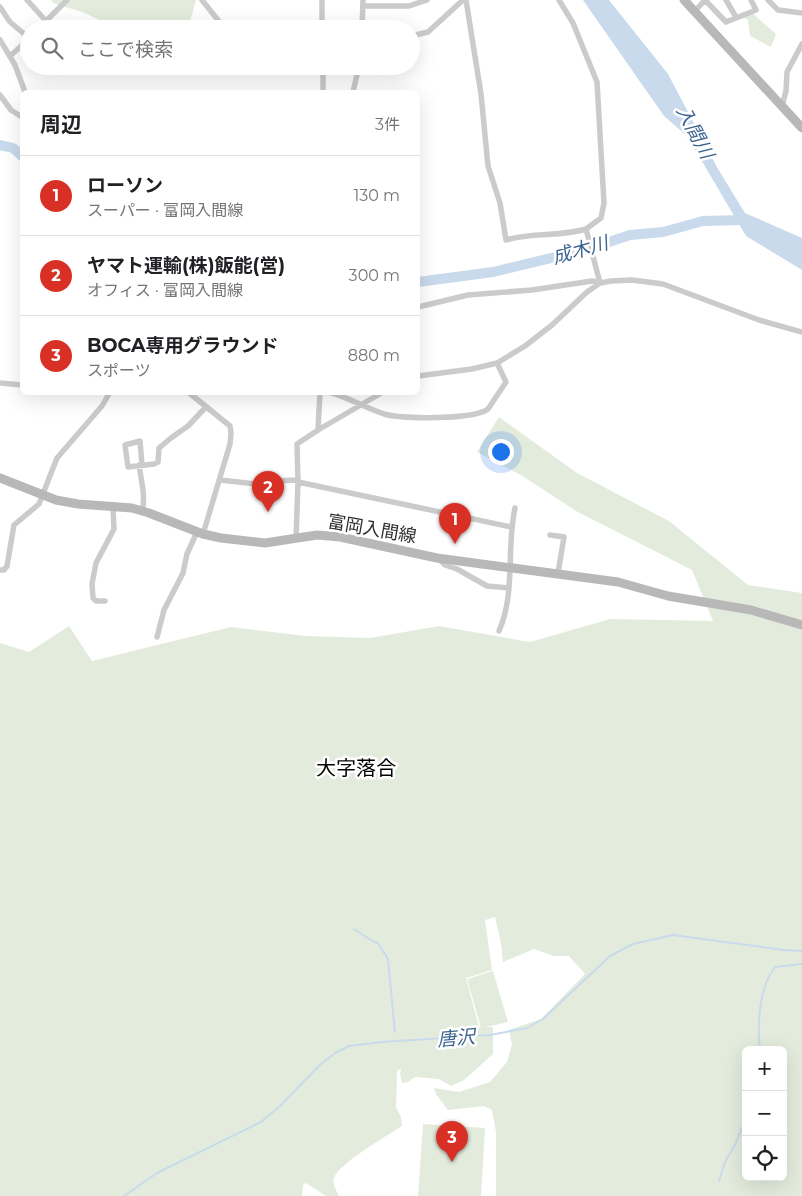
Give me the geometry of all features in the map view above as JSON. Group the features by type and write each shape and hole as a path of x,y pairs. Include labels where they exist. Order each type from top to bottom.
{"main road":[{"path":"684,0 802,128"},
{"name":"富岡入間線","path":"0,478 43,495 78,504 113,506 142,511 200,533 239,541 265,543 318,536 340,536 437,558 618,582 668,596 738,607 802,626"}],"street":[{"path":"27,0 45,20"},
{"path":"47,20 67,0"},
{"path":"202,0 218,20"},
{"path":"322,0 322,20"},
{"path":"362,20 363,3 409,6 427,0"},
{"path":"420,34 428,32 464,0"},
{"path":"464,0 481,94 488,166 500,203 506,240 520,236 575,232 586,229 601,218 604,203 598,82 573,23 559,0"},
{"path":"694,12 705,0 726,22 756,10 751,0"},
{"path":"726,0 736,17"},
{"path":"768,0 778,10 802,13"},
{"path":"0,7 10,22 20,30"},
{"path":"0,40 10,56 24,90"},
{"path":"782,106 786,91 787,72 802,44"},
{"path":"10,56 20,47"},
{"path":"795,60 802,63"},
{"path":"323,75 323,90"},
{"path":"353,90 357,75"},
{"path":"0,95 11,110 20,116"},
{"path":"586,229 600,283"},
{"path":"420,307 468,295 532,290 592,281 600,283 623,279 664,284 759,320 802,332"},
{"path":"420,376 472,369 497,363 525,346 600,283"},
{"path":"337,395 386,414 428,418 485,412 506,382 497,363"},
{"path":"0,383 20,385"},
{"path":"0,570 4,570 7,566 14,525 39,504 57,458 102,406 108,395"},
{"path":"157,637 164,610 183,573 189,548 200,533 220,480 230,444 230,426 205,408 191,395"},
{"path":"318,430 320,395"},
{"path":"296,539 297,444 378,395"},
{"path":"142,511 142,487 141,465 140,441 125,445 128,467 141,465 154,464 158,462 159,448 188,426 205,408"},
{"path":"220,480 256,484 274,481 298,481 511,527"},
{"path":"105,601 96,601 93,598 92,584 96,563 114,529 113,506"},
{"path":"499,631 504,619 509,588 511,527 515,508"},
{"path":"550,535 564,537 558,573"},
{"path":"437,558 445,565 457,569 487,586 509,588"}],"green space":[{"path":"51,0 196,0 190,20 99,20 82,12 53,3"},
{"path":"752,13 776,34 771,47 750,36 748,20 743,17"},
{"path":"499,417 577,473 669,521 748,585 802,593 802,1196 496,1196 496,1132 492,1110 484,1106 448,1110 436,1094 434,1088 459,1092 490,1082 507,1062 512,1045 509,1030 541,1019 585,974 569,956 554,956 534,949 503,962 495,917 485,920 492,970 466,978 479,1027 481,1028 467,979 493,971 508,1022 486,1027 493,1027 493,1054 464,1080 451,1086 439,1079 415,1077 408,1082 402,1083 401,1070 397,1071 396,1107 401,1117 402,1126 364,1150 337,1172 334,1182 339,1196 326,1196 306,1183 303,1185 302,1196 0,1196 0,643 29,652 69,626 92,661 231,627 305,636 370,638 439,626 530,642 610,619 713,621 692,570 576,511 521,475 477,452"},
{"path":"423,1124 485,1128 481,1196 418,1196"}],"water":[{"name":"入間川","path":"583,0 609,0 668,74 718,169 745,213 802,238 802,270 746,236 687,136 664,116"}],"waterway":[{"name":"成木川","path":"0,145 13,148 20,154"},
{"name":"成木川","path":"420,282 493,272 585,250 630,235 663,232 703,221 743,220"},
{"path":"354,929 378,943 388,959 395,1032"},
{"name":"唐沢","path":"124,1196 157,1173 261,1122 279,1107 320,1065 335,1053 349,1046 490,1035 527,1028 543,1019 610,956 633,944 673,935 802,951"},
{"path":"760,1046 760,1007 765,985 770,975 775,967 802,964"},
{"path":"719,1181 725,1162 742,1128"}],"place":[{"name":"ヤマト運輸(株)飯能(営)","path":"268,512"},
{"name":"ローソン","path":"455,544"},
{"name":"BOCA専用グラウンド","path":"452,1162"}],"district":[{"name":"大字落合","path":"356,768"}]}
